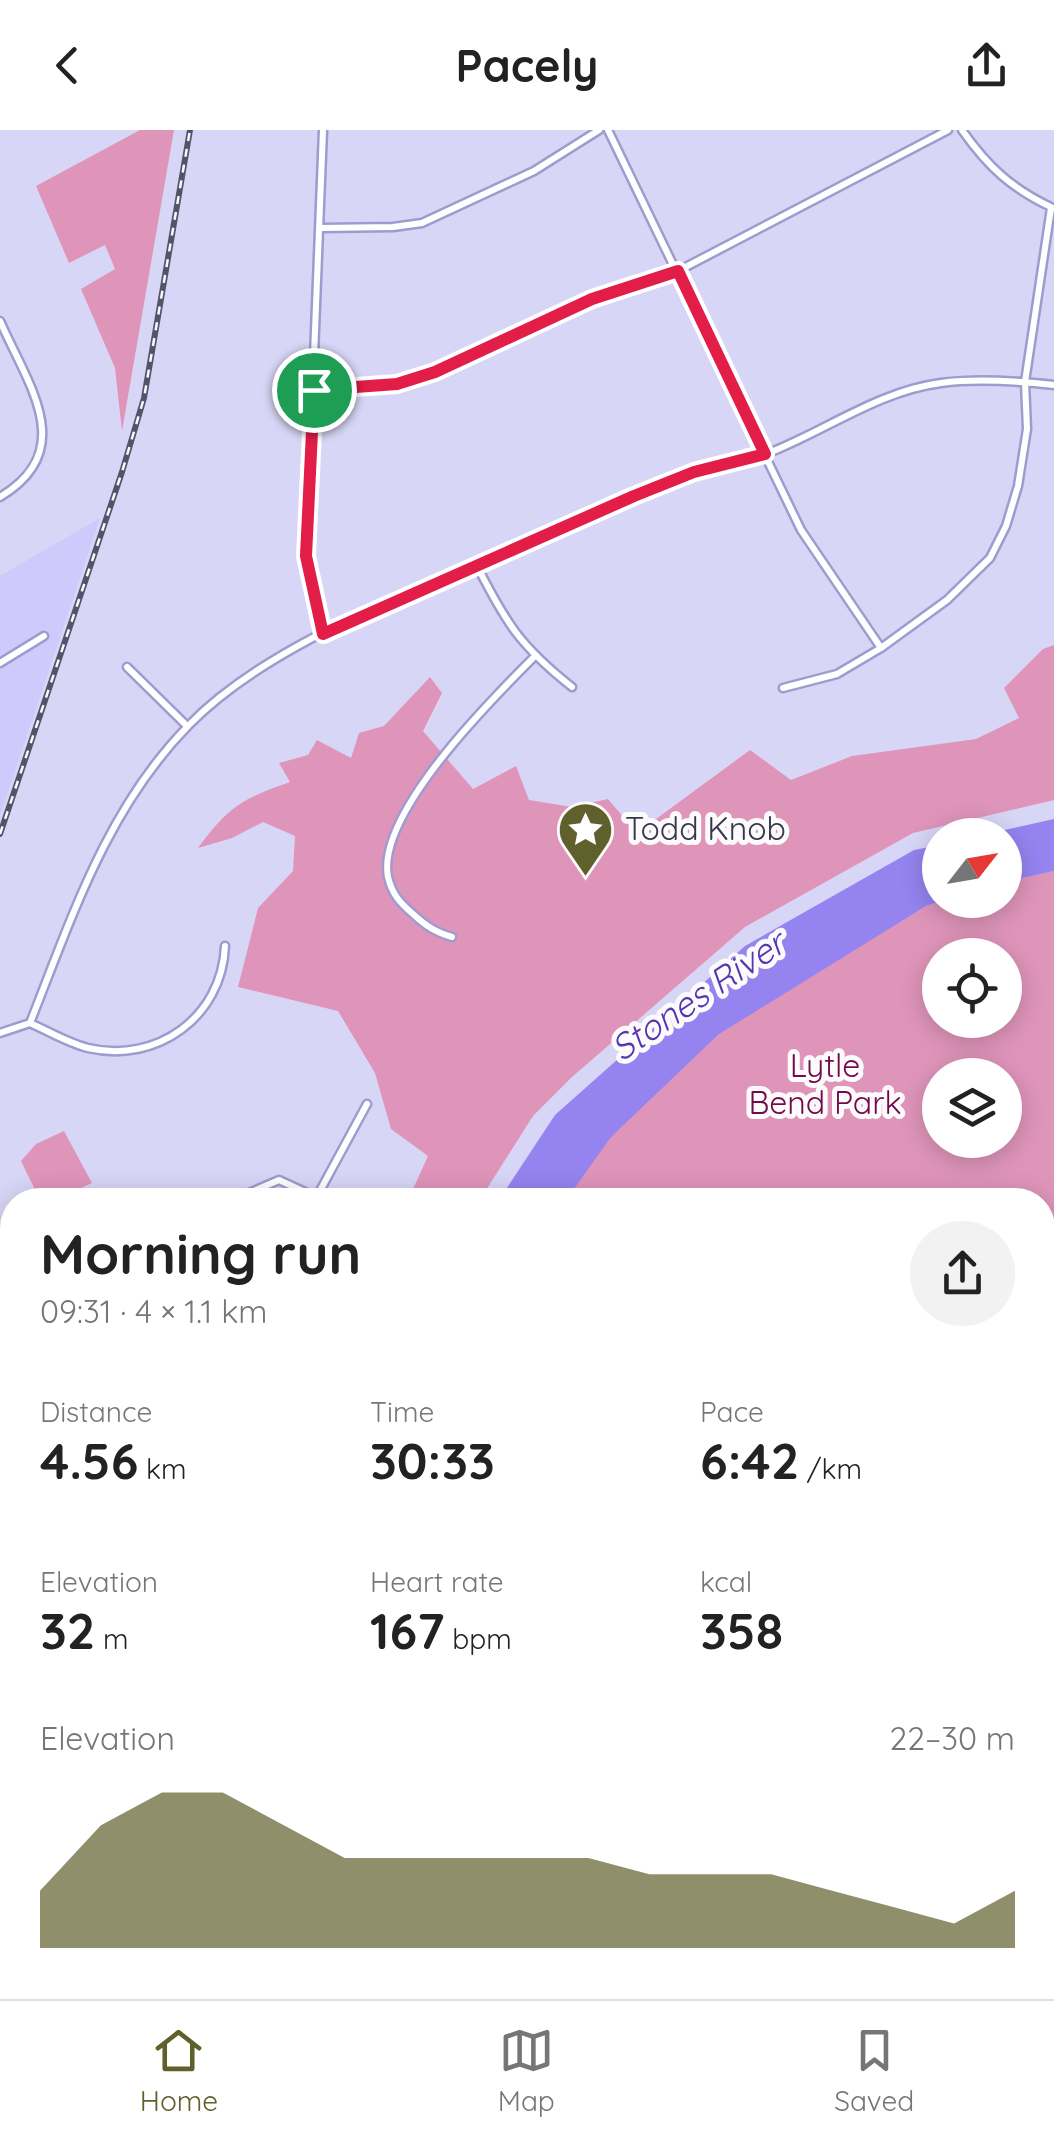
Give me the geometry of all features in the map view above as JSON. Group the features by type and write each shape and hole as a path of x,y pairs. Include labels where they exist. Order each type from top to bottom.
{"street":[{"path":"323,130 306,556 323,634"},
{"path":"321,228 392,228 422,223 534,171 599,130"},
{"path":"608,130 802,530 881,648"},
{"path":"314,390 397,384 435,372 592,299 678,271 948,130"},
{"path":"783,688 837,674 881,648 947,600 990,558 1006,526 1018,486 1027,429 1026,382 1053,208 1025,194 988,166 962,130"},
{"path":"0,321 44,424 41,458 22,484 0,497"},
{"path":"30,1022 94,861 137,788 187,726 239,681 323,634 476,564 694,472 765,454 832,421 916,388 941,383 1054,385"},
{"path":"476,564 504,619 534,657 572,687"},
{"path":"0,663 44,636"},
{"path":"452,937 434,932 394,897 387,873 391,844 398,824 464,727 534,657"},
{"path":"127,667 187,726"},
{"path":"0,1033 30,1022 87,1048 127,1050 172,1038 205,1010 224,968 225,946"},
{"path":"321,1188 367,1104"},
{"path":"261,1188 279,1180 295,1188"}],"shaded area":[{"path":"100,518 0,816 0,576"}],"green space":[{"path":"140,130 174,130 122,431 115,368 81,289 115,269 105,245 69,263 36,186"},
{"path":"1054,645 1054,800 977,818 922,818 922,831 745,927 572,1077 533,1116 488,1188 413,1188 428,1156 391,1129 375,1073 338,1011 238,987 258,908 293,871 295,836 263,822 232,838 198,848 238,806 290,782 279,763 308,755 317,740 351,758 359,733 384,726 430,677 442,693 423,731 473,789 516,766 529,800 572,807 608,799 637,833 750,750 791,780 852,756 976,739 1019,718 1004,688 1043,649"},
{"name":"Lytle Bend Park","path":"1054,871 1054,1188 537,1188 587,1108 922,908 922,918 1022,918 1022,878"},
{"path":"64,1131 92,1183 81,1188 34,1188 21,1161 36,1144"}],"water":[{"path":"1054,819 1054,871 1022,878 1022,826"},
{"name":"Stones River","path":"922,848 922,908 719,1034 611,1137 575,1188 507,1188 555,1115 745,946"}],"railway":[{"path":"0,834 144,398 190,130"}],"place":[{"name":"Todd Knob","path":"586,878"}],"route":[{"path":"678,271 765,454 694,472 634,496 323,634 306,556 314,390 397,384 435,372 592,299 678,271"}]}
